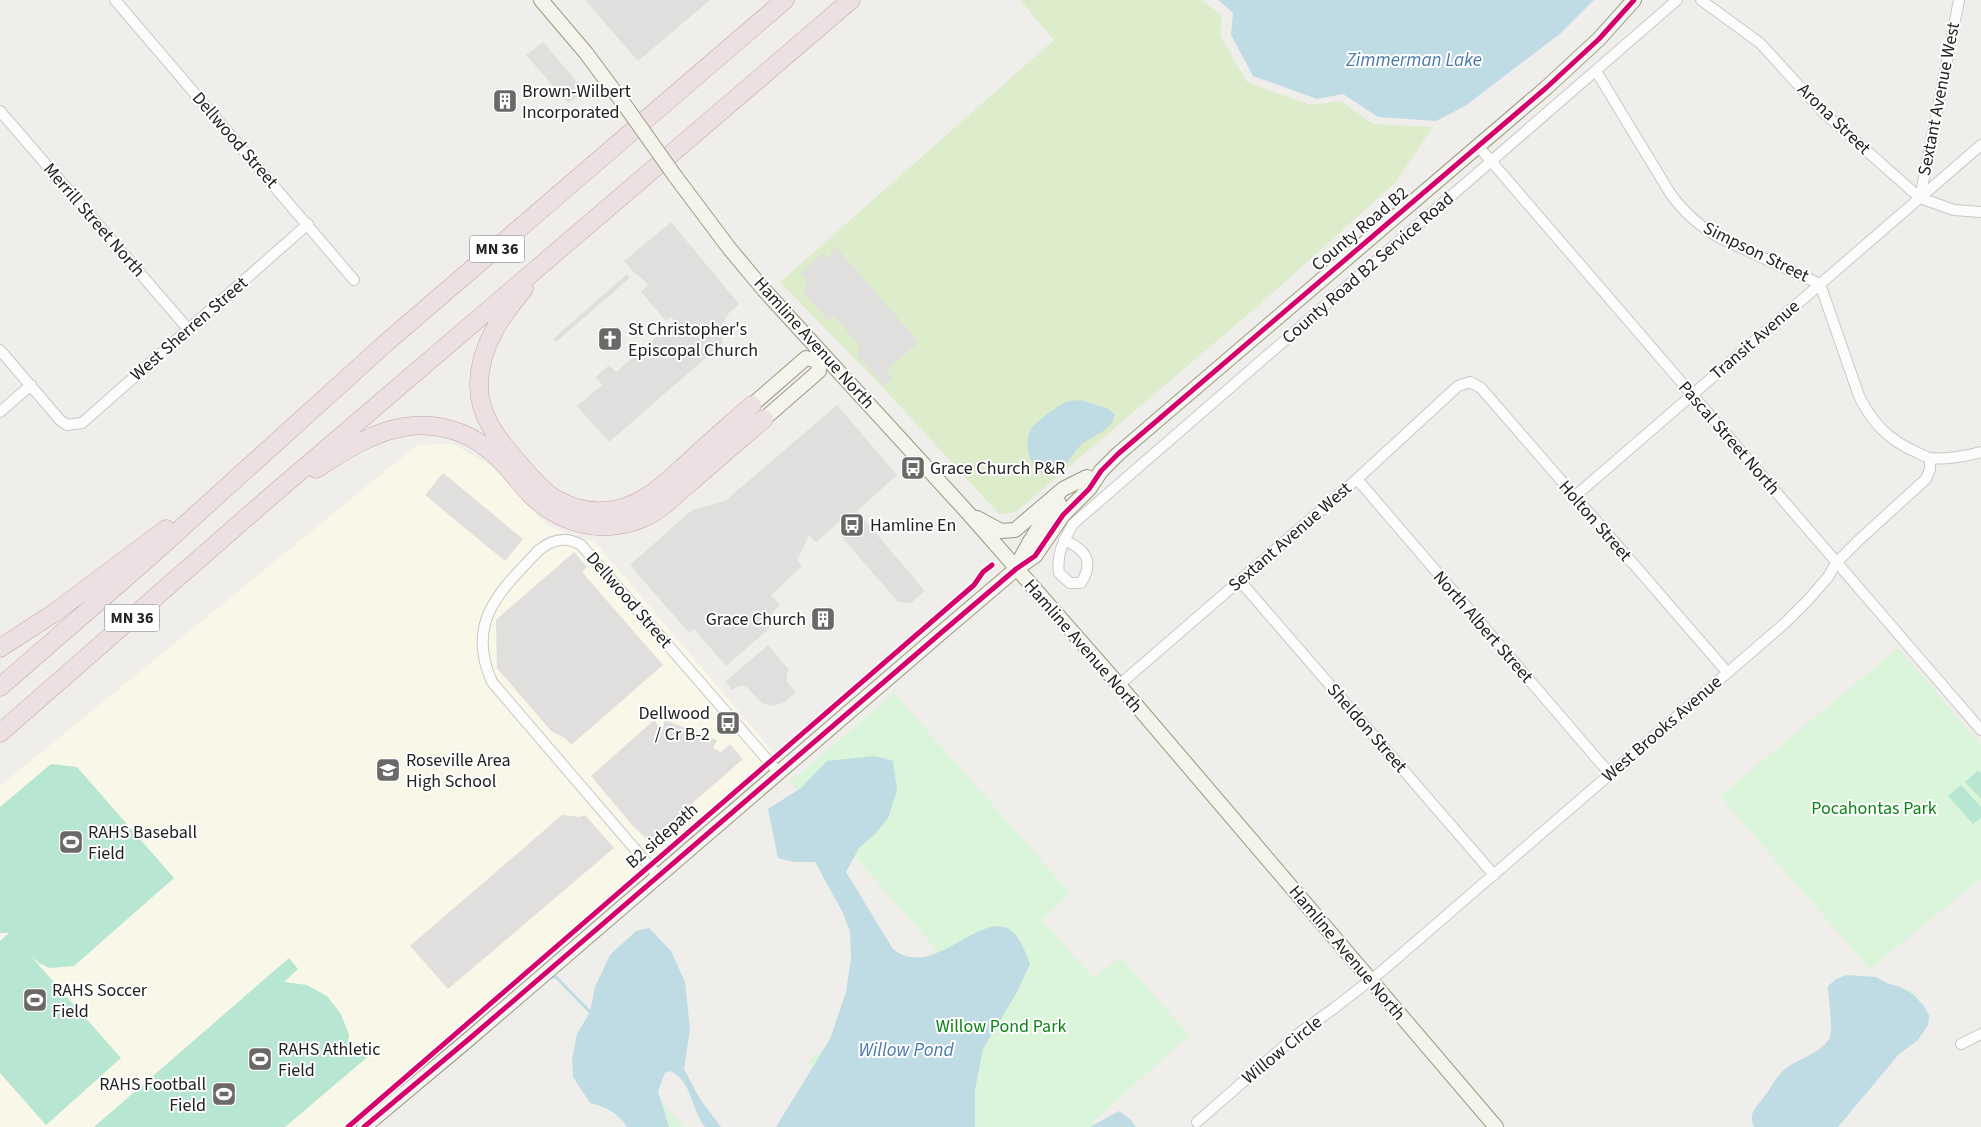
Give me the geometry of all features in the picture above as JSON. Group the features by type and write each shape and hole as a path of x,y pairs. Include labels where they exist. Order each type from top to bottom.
{"highway":[{"path":"746,35 778,0"},
{"name":"MN 36","path":"0,687 145,561 387,342 785,0"},
{"name":"MN 36","path":"0,733 569,239 851,0"},
{"path":"569,239 508,309 490,337 480,366 479,385 481,400 491,428 502,444 540,487 554,498 579,509 606,511 632,505 656,491 752,405"},
{"path":"263,503 347,449 374,436 404,427 434,426 464,434 484,446 551,512 583,525 614,526 643,518 656,511 764,419"},
{"path":"0,648 54,613 251,466"}],"street":[{"name":"Dellwood Street","path":"115,0 354,280"},
{"name":"Hamline Avenue North","path":"541,0 586,53 675,176 742,263 821,358 969,514 1119,686 1496,1127"},
{"name":"County Road B2 Service Road","path":"1064,540 1073,524 1678,0"},
{"name":"Arona Street","path":"1701,0 1760,43 1823,112 1920,198 1954,210 1981,212"},
{"name":"Sextant Avenue West","path":"1920,198 1959,0"},
{"name":"County Road B2","path":"364,1127 1016,569 1035,556 1063,515 1089,489 1101,471 1118,454 1478,146 1599,39 1633,1"},
{"name":"Simpson Street","path":"1596,71 1670,192 1681,208 1693,220 1707,231 1722,239 1820,284 1859,396 1866,411 1888,436 1902,446 1930,458 1981,452"},
{"name":"Merrill Street North","path":"0,111 189,330"},
{"name":"Transit Avenue","path":"1574,497 1981,145"},
{"name":"Pascal Street North","path":"1478,146 1836,564 1981,730"},
{"name":"West Sherren Street","path":"30,385 60,420 67,425 82,423 308,224"},
{"path":"0,350 30,385 0,412"},
{"path":"752,405 806,358 821,358 819,371 764,419"},
{"name":"Holton Street","path":"1458,386 1470,382 1481,388 1727,672"},
{"name":"Sextant Avenue West","path":"1119,686 1357,479 1458,386"},
{"name":"West Brooks Avenue","path":"1370,981 1785,623 1809,599 1828,577 1836,564 1860,539 1926,479 1930,469 1930,458"},
{"name":"County Road B2","path":"1016,569 1026,548 1049,513 1087,477 1101,471"},
{"path":"969,514 1001,531 1011,532 1021,526 1063,489 1087,477"},
{"name":"North Albert Street","path":"1357,479 1610,774"},
{"name":"Dellwood Street","path":"658,876 492,682 486,667 482,646 484,627 489,610 498,596 539,550 546,544 560,539 574,541 581,545 778,772"},
{"name":"Sheldon Street","path":"1240,581 1494,875"},
{"name":"Willow Circle","path":"1196,1122 1298,1034 1370,981"},
{"path":"1961,1044 1981,1034"}],"shaded area":[{"path":"585,0 710,0 638,61"},
{"path":"543,42 585,91 568,103 526,55"},
{"path":"671,222 739,304 728,314 722,324 723,343 609,442 577,406 602,385 596,377 609,365 616,372 675,321 671,317 666,321 641,292 648,285 624,261"},
{"path":"834,245 919,342 886,370 893,378 884,386 857,355 860,346 833,315 830,322 803,292 807,281 800,273 823,253 829,259"},
{"path":"627,274 630,278 556,342 553,339"},
{"path":"837,405 897,475 857,511 925,591 911,603 898,602 841,536 847,531 839,522 816,542 809,535 797,560 802,566 771,595 780,605 773,612 772,626 726,666 694,629 689,633 630,565 692,510 725,501"},
{"name":"Roseville Area High School","path":"453,444 492,466 547,526 595,542 774,753 344,1127 0,1127 0,786 417,445"},
{"path":"443,473 523,539 505,561 425,495"},
{"path":"574,552 587,567 582,572 663,665 571,745 565,738 551,731 497,668 496,620"},
{"path":"768,645 789,670 787,672 787,682 796,692 783,703 772,706 762,703 746,686 739,686 732,690 725,682"},
{"path":"654,720 662,731 665,720 717,740 713,748 721,752 730,744 743,759 649,841 632,825 591,776"},
{"path":"562,815 580,817 585,815 614,848 448,989 410,946"}],"green space":[{"path":"1020,0 1202,0 1222,16 1220,35 1247,82 1310,105 1341,101 1373,124 1433,127 1395,183 1259,305 1016,512 999,514 886,391 780,282 1054,40"},
{"name":"Pocahontas Park","path":"1898,648 1981,745 1981,878 1870,969 1720,796"},
{"name":"Willow Pond Park","path":"894,693 1070,893 1042,920 1094,979 1120,957 1189,1035 1093,1122 1093,1127 816,1127 844,1102 808,1062 936,949 790,782"},
{"name":"RAHS Baseball Field","path":"51,764 77,767 174,878 74,966 49,968 39,963 29,954 121,1058 46,1125 0,1073 0,941 9,933 0,933 0,807"},
{"path":"1978,770 1981,773 1981,799 1965,782"},
{"path":"1961,785 1981,807 1981,818 1973,824 1948,796"},
{"name":"RAHS Athletic Field","path":"289,958 298,969 284,982 307,985 327,996 341,1014 349,1035 347,1055 362,1043 371,1054 285,1127 94,1127"},
{"path":"653,1092 684,1127 638,1127"}],"water":[{"name":"Zimmerman Lake","path":"1218,0 1594,0 1561,33 1465,106 1436,121 1378,117 1343,94 1317,99 1253,76 1231,35 1233,13"},
{"path":"1081,400 1109,409 1115,415 1113,420 1106,429 1082,444 1060,470 1048,473 1041,472 1031,461 1027,445 1030,431 1052,410 1069,401"},
{"name":"Willow Pond","path":"875,756 893,761 897,790 888,818 875,834 859,848 846,872 893,949 909,957 925,957 941,951 973,934 988,928 1002,926 1017,937 1024,948 1030,964 1017,992 983,1049 975,1090 975,1127 776,1127 830,1039 846,992 851,959 850,932 843,913 815,862 794,862 778,858 768,809 801,788 827,761"},
{"path":"649,928 671,951 685,982 690,1029 684,1069 700,1099 721,1127 705,1127 683,1081 670,1071 665,1073 658,1091 669,1127 627,1127 612,1111 590,1103 573,1077 572,1060 577,1034 590,1012 595,987 610,955 636,931"},
{"path":"1847,975 1876,977 1913,994 1929,1015 1928,1025 1918,1040 1899,1054 1838,1127 1754,1127 1752,1114 1779,1075 1790,1065 1814,1053 1829,1039 1831,1022 1828,986 1836,979"},
{"path":"1119,1111 1130,1119 1136,1127 1090,1127"}],"waterway":[{"path":"547,977 556,977 590,1012"}],"cycle path":[{"path":"364,1127 1016,569 1035,556 1063,515 1089,489 1101,471 1118,454 1546,88 1599,39 1634,0"},
{"name":"B2 sidepath","path":"348,1127 974,585 983,572 992,565"}],"place":[{"name":"Brown-Wilbert Incorporated","path":"505,101"},
{"name":"St Christopher's Episcopal Church","path":"610,339"},
{"name":"Grace Church P&R","path":"913,468"},
{"name":"Hamline En","path":"852,525"},
{"name":"Grace Church","path":"823,619"},
{"name":"Dellwood / Cr B-2","path":"728,723"},
{"name":"Roseville Area High School","path":"388,770"},
{"name":"RAHS Baseball Field","path":"71,842"},
{"name":"RAHS Soccer Field","path":"35,1000"},
{"name":"RAHS Athletic Field","path":"260,1059"},
{"name":"RAHS Football Field","path":"224,1094"}]}
